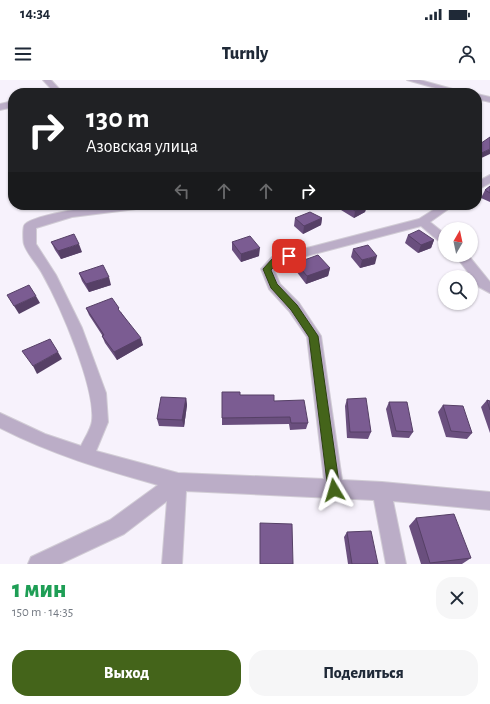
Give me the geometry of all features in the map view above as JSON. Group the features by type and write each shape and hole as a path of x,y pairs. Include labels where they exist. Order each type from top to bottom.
{"street":[{"path":"47,80 54,88"},
{"path":"411,80 443,88"},
{"path":"85,456 100,422 98,393 75,328 50,275 30,244 30,226 44,220 101,210"},
{"path":"334,490 314,336 294,308 274,286 267,269 276,260 423,222 441,210"},
{"path":"423,222 438,234"},
{"path":"467,262 484,284 490,288"},
{"path":"0,420 41,440 85,456 178,482 382,491 490,500"},
{"path":"38,564 117,527 178,482"},
{"path":"172,564 178,482"},
{"path":"382,491 396,564"}],"building":[{"path":"490,137 490,149 482,153 482,143"},
{"path":"490,186 490,193 485,190"},
{"path":"310,212 322,218 304,226 295,218"},
{"path":"419,230 434,240 421,245 408,235"},
{"path":"74,234 79,244 58,251 51,242"},
{"path":"250,236 260,248 241,254 232,242"},
{"path":"368,245 377,256 362,260 353,249"},
{"path":"318,255 330,268 307,276 296,263"},
{"path":"103,265 109,277 86,284 79,273"},
{"path":"29,285 36,296 14,306 7,295"},
{"path":"112,298 119,308 118,309 141,338 114,352 102,336 104,335 86,308"},
{"path":"50,339 58,352 33,366 22,351"},
{"path":"222,392 240,392 240,395 274,395 274,401 304,400 308,423 291,423 290,417 222,418"},
{"path":"161,397 186,398 182,420 157,419"},
{"path":"366,398 371,432 350,432 347,399"},
{"path":"487,400 490,401 490,410"},
{"path":"389,402 407,402 413,432 396,431"},
{"path":"443,405 463,406 472,433 451,431"},
{"path":"454,514 471,558 430,563 416,518"},
{"path":"260,523 292,524 293,564 260,564"},
{"path":"371,531 378,564 352,564 347,532"}],"route":[{"path":"289,256 276,260 267,269 274,286 294,308 314,336 334,490"}]}
